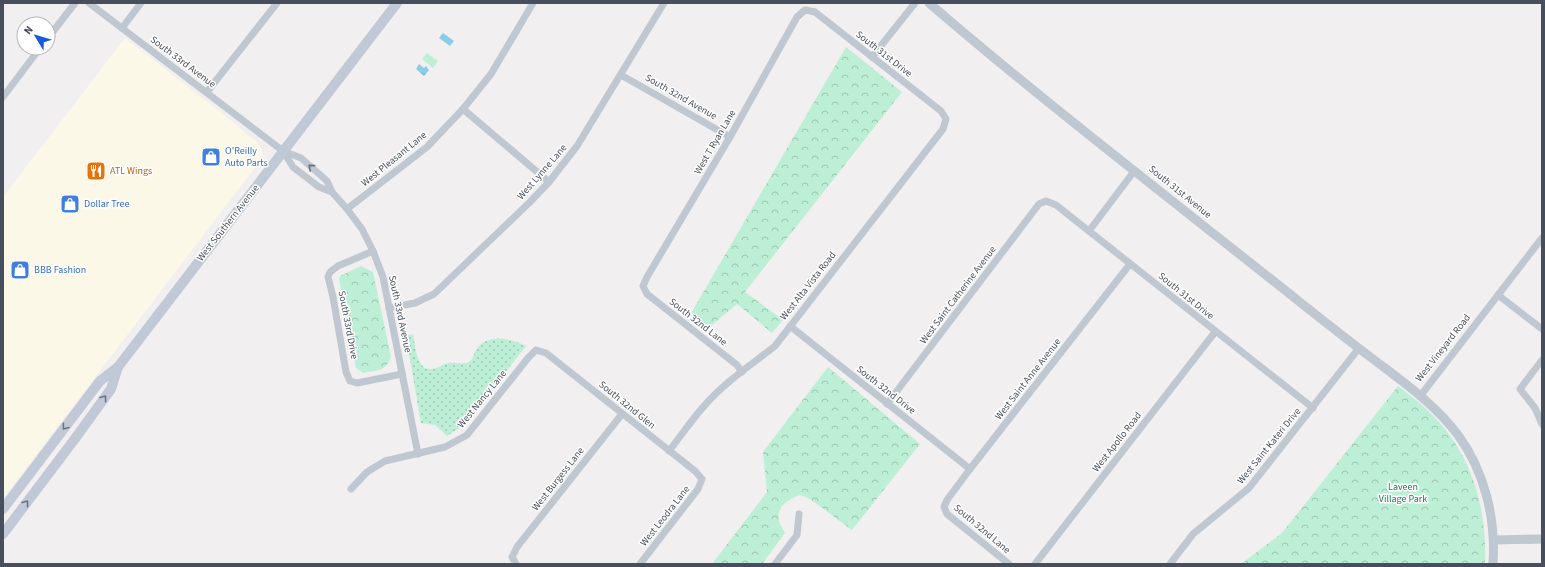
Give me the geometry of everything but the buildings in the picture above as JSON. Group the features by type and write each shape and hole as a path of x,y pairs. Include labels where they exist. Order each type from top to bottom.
{"main road":[{"name":"West Southern Avenue","path":"3,509 100,381 118,367 397,3"},
{"name":"West Southern Avenue","path":"3,534 111,388 118,367"}],"street":[{"path":"56,28 75,3"},
{"name":"South 33rd Avenue","path":"89,3 283,151 300,158 327,181 332,192 362,229 373,251 383,277 418,454"},
{"path":"122,28 141,3"},
{"path":"207,92 277,3"},
{"name":"West Pleasant Lane","path":"347,209 427,147 463,109 491,74 533,3"},
{"name":"West Lynne Lane","path":"389,308 416,303 434,294 549,182 578,146 664,3"},
{"path":"872,57 914,3"},
{"name":"South 31st Avenue","path":"929,3 999,63 1359,348 1421,395"},
{"name":"South 31st Drive","path":"805,10 815,12 941,111 946,119"},
{"name":"West T Ryan Lane","path":"643,286 730,137 797,17 805,10"},
{"path":"3,97 34,56"},
{"name":"South 32nd Avenue","path":"622,75 730,137"},
{"path":"463,109 549,182"},
{"name":"West Alta Vista Road","path":"669,451 705,405 722,388 775,346 943,129 946,119"},
{"name":"South 33rd Avenue","path":"283,151 293,167 319,187 332,192"},
{"path":"1089,231 1135,170"},
{"name":"South 31st Drive","path":"1046,201 1056,205 1313,408"},
{"name":"West Saint Catherine Avenue","path":"887,404 1039,204 1046,201"},
{"name":"West Vineyard Road","path":"1493,564 1494,540 1491,514 1486,492 1469,453 1453,429 1436,409 1421,395 1542,238"},
{"name":"South 33rd Drive","path":"373,251 338,266 330,272 329,281 346,372 350,381 357,383 402,374"},
{"name":"West Saint Anne Avenue","path":"944,507 947,500 970,469 1130,264"},
{"name":"South 32nd Lane","path":"643,286 647,294 737,365 742,372"},
{"path":"1498,295 1542,329"},
{"name":"South 32nd Drive","path":"790,326 970,469"},
{"name":"West Apollo Road","path":"1035,564 1215,332"},
{"name":"West Saint Kateri Drive","path":"1170,564 1193,534 1249,488 1359,348"},
{"name":"South 32nd Glen","path":"536,350 546,353 695,471 702,480"},
{"name":"West Nancy Lane","path":"351,489 367,472 385,461 445,447 467,435 536,350"},
{"path":"1542,360 1520,389 1535,408 1542,424"},
{"name":"West Burgess Lane","path":"514,561 517,547 622,414"},
{"name":"West Leodra Lane","path":"640,564 698,489 702,480"},
{"name":"South 32nd Lane","path":"944,507 946,514 1009,564"},
{"path":"774,564 797,535 799,514"},
{"path":"1494,540 1542,539"}],"shaded area":[{"path":"125,38 258,143 262,150 263,157 3,498 3,197"}],"green space":[{"path":"846,47 902,92 745,292 783,320 772,333 737,304 707,329 690,315"},
{"path":"427,53 438,61 433,68 422,59"},
{"path":"361,266 373,272 391,357 384,368 377,371 363,373 356,368 339,279 340,276"},
{"path":"413,334 419,361 426,368 431,369 448,363 467,363 472,359 476,350 481,345 486,341 493,339 506,339 526,346 465,424 447,436 435,425 421,423 406,336"},
{"path":"828,367 920,444 852,530 810,499 800,495 788,501 781,507 779,511 779,521 785,533 762,564 712,564 767,492 763,452"},
{"name":"Laveen Village Park","path":"1398,386 1433,415 1450,435 1469,469 1476,487 1484,525 1485,564 1241,564 1282,533"}],"water":[{"path":"443,33 454,41 450,46 439,38"},
{"path":"419,64 424,68 426,66 429,70 424,76 416,69"}],"place":[{"name":"O'Reilly Auto Parts","path":"211,157"},
{"name":"ATL Wings","path":"96,171"},
{"name":"Dollar Tree","path":"70,204"},
{"name":"BBB Fashion","path":"20,270"}]}
